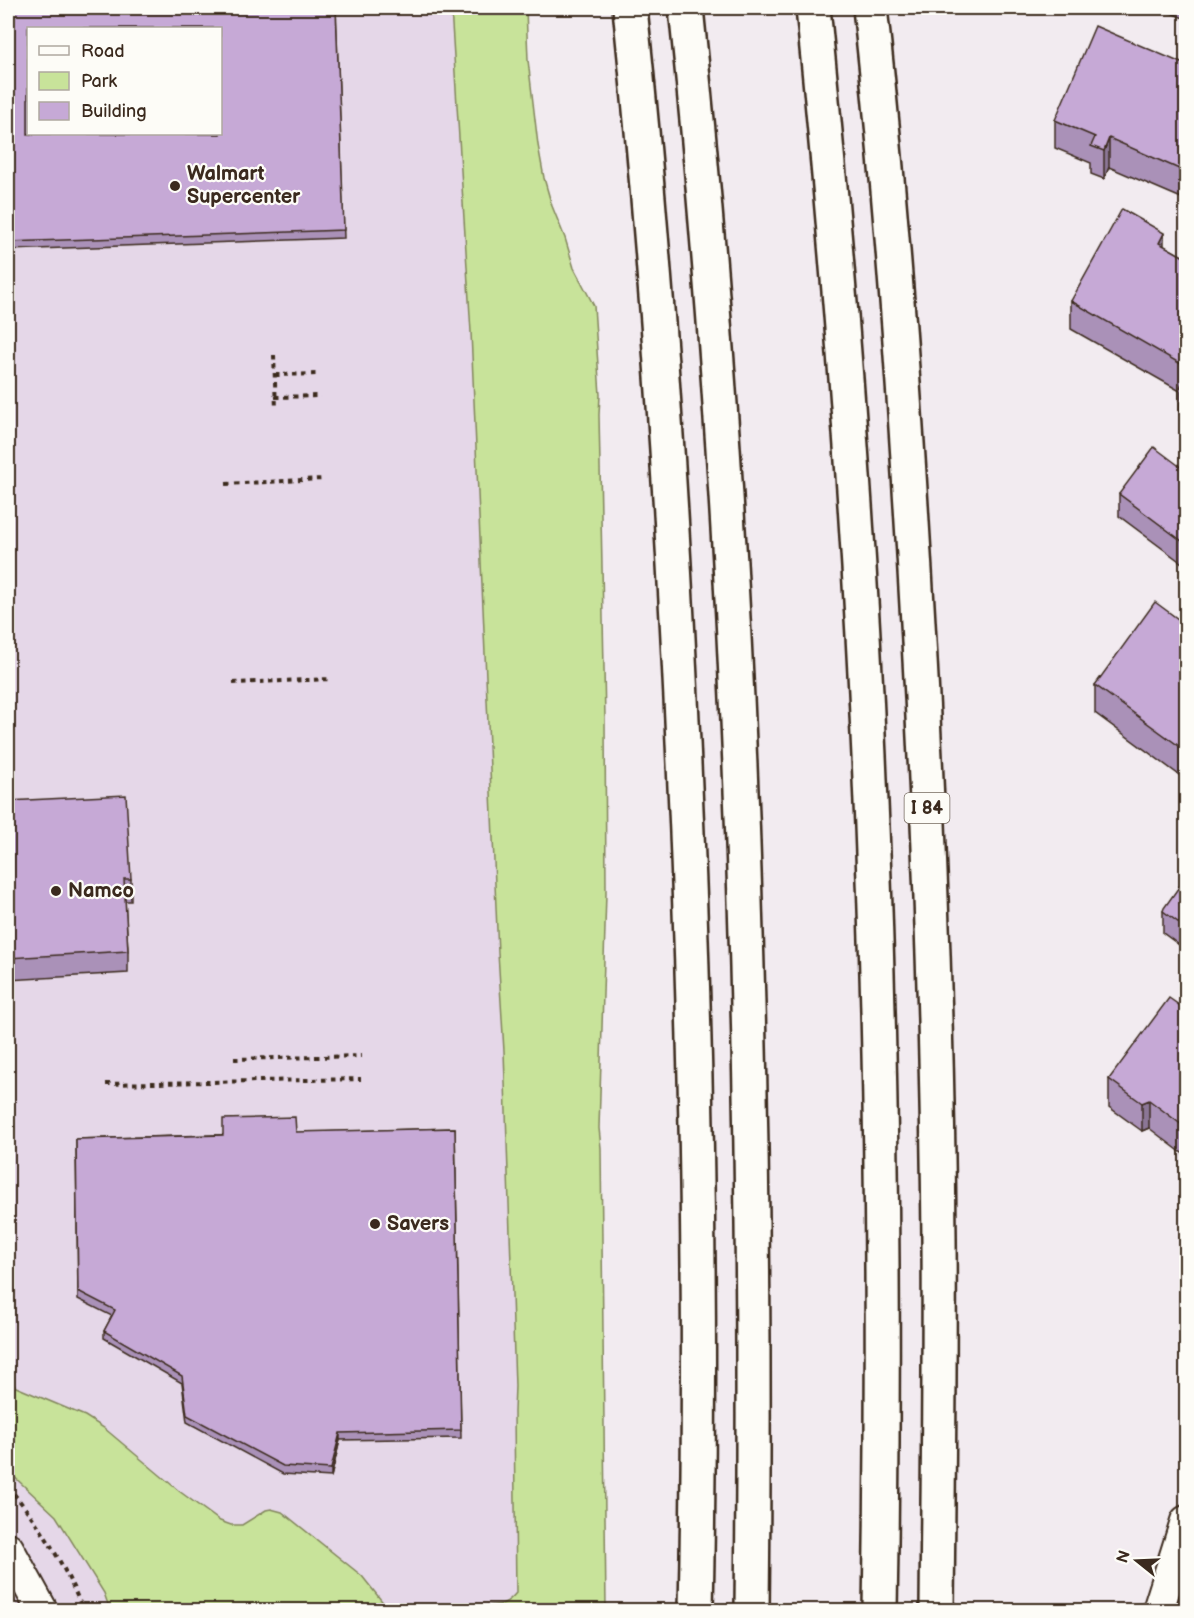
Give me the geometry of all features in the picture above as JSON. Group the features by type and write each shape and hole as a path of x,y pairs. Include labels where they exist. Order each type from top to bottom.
{"highway":[{"path":"630,8 659,334 676,598 689,872 698,1279 696,1611"},
{"path":"686,8 716,343 735,644 742,809 752,1166 752,1611"},
{"path":"813,8 842,322 857,533 869,756 882,1165 880,1611"},
{"name":"I 84","path":"870,8 902,358 917,601 931,895 939,1248 937,1611"}],"street":[{"path":"1158,1611 1186,1521"},
{"path":"8,1548 42,1611"}],"path":[{"path":"274,356 276,410"},
{"path":"275,375 319,374"},
{"path":"275,397 320,396"},
{"path":"226,484 323,479"},
{"path":"233,683 331,679"},
{"path":"234,1059 360,1056"},
{"path":"106,1084 361,1079"},
{"path":"8,1487 61,1560 83,1611"}],"shaded area":[{"path":"8,8 498,8 568,1610 8,1610"}],"green space":[{"path":"451,8 526,8 528,60 544,178 574,268 594,306 600,395 605,719 606,893 599,1128 606,1610 477,1610 505,1603 516,1593 515,1386 504,1051 471,332"},
{"path":"8,1380 16,1387 85,1416 104,1428 179,1491 220,1521 231,1525 242,1525 266,1510 282,1512 362,1576 389,1610 110,1610 104,1593 56,1516 8,1471"}],"building":[{"name":"Walmart Supercenter","path":"8,8 336,8 344,230 8,242"},
{"path":"1095,26 1186,65 1186,172 1109,138 1104,151 1091,146 1095,137 1055,120"},
{"path":"1122,209 1164,233 1159,243 1186,258 1186,367 1071,301"},
{"path":"1186,376 1186,390 1180,387"},
{"path":"1154,447 1186,471 1186,544 1119,494"},
{"path":"1155,602 1186,625 1186,751 1095,685"},
{"path":"126,795 131,879 124,879 128,951 8,958 8,801"},
{"path":"1186,877 1186,928 1163,911"},
{"path":"1169,998 1186,1010 1186,1128 1149,1100 1142,1103 1109,1079"},
{"path":"295,1117 296,1132 455,1128 461,1430 340,1433 331,1469 283,1466 187,1415 182,1376 104,1331 115,1310 78,1291 76,1139 223,1135 223,1119"}],"place":[{"name":"Walmart Supercenter","path":"175,186"},
{"name":"Namco","path":"56,891"},
{"name":"Savers","path":"375,1224"}]}
